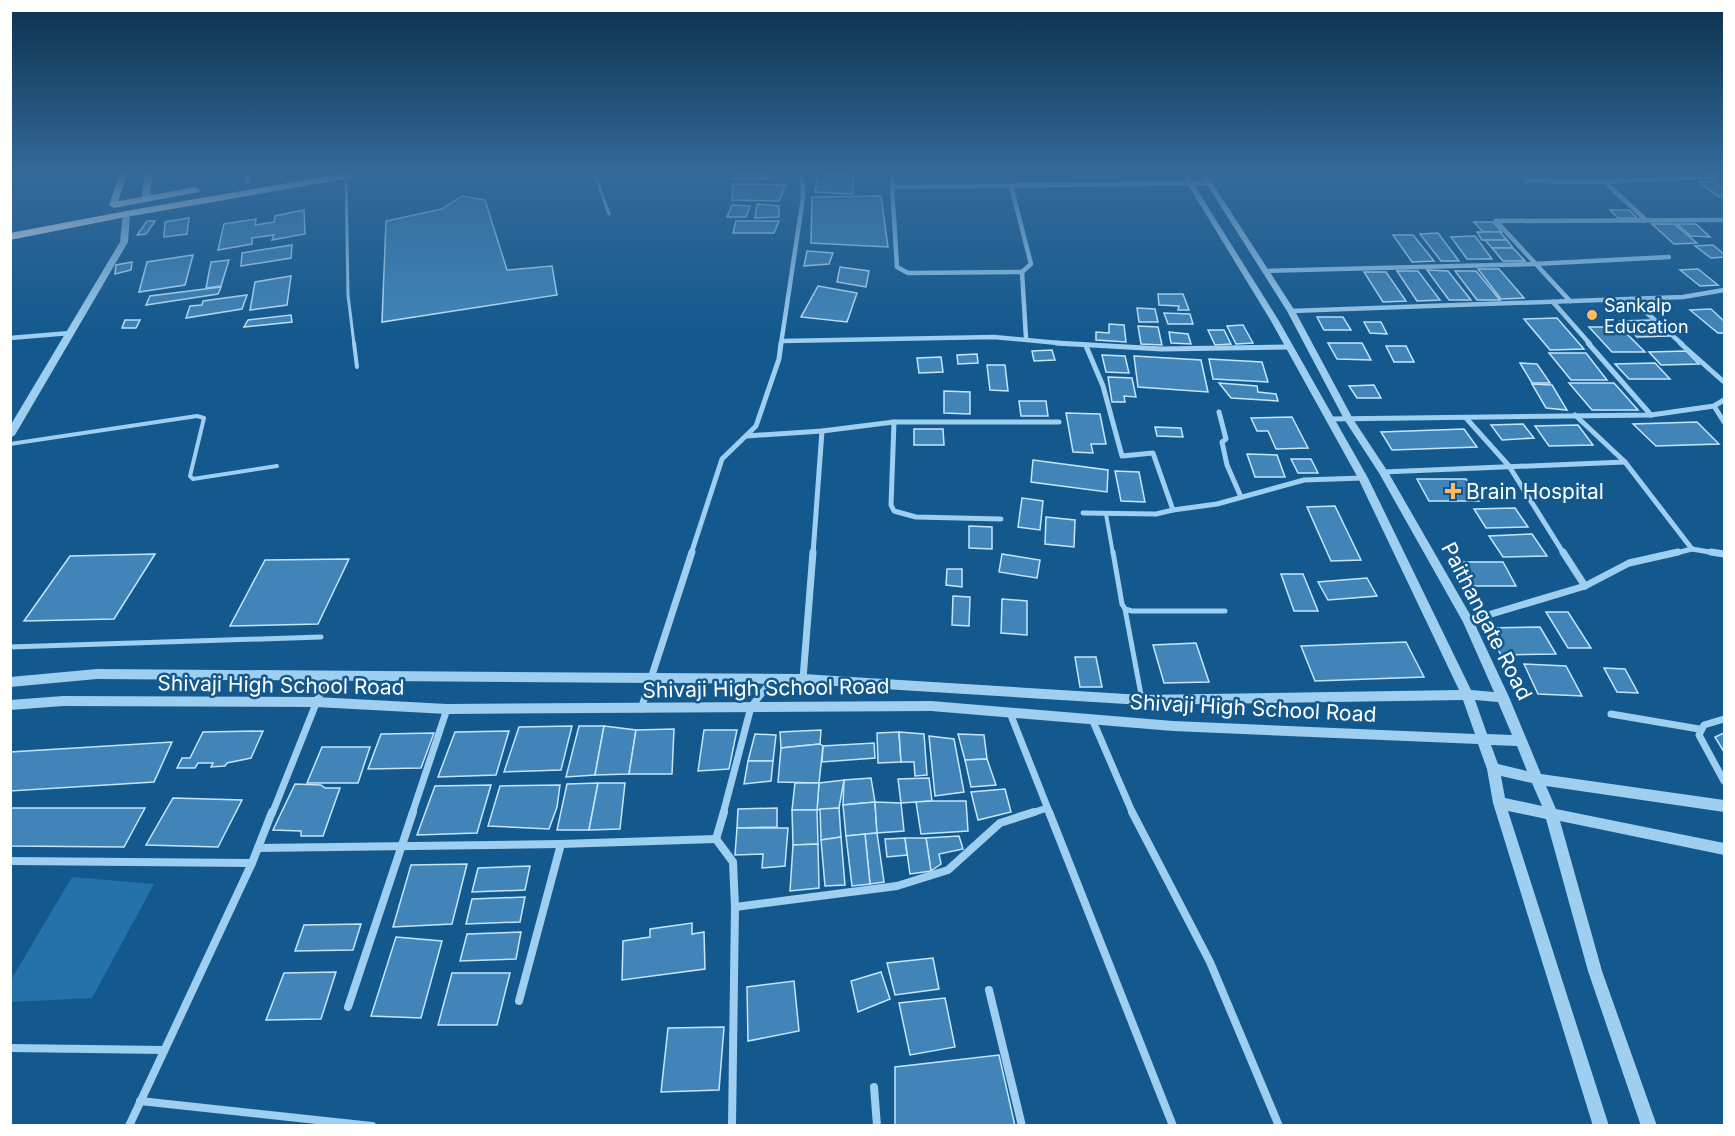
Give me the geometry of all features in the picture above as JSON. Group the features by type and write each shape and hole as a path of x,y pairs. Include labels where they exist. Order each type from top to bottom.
{"highway":[{"path":"10,237 55,228"}],"street":[{"path":"10,435 124,242 125,228"},
{"path":"640,709 722,459 756,426 779,359 799,228"},
{"path":"895,228 897,267 908,273 1022,272 1031,264 1022,228"},
{"path":"1217,228 1290,347 1363,478 1467,695 1493,769 1499,803 1601,1125"},
{"name":"Paithangate Road","path":"1238,228 1291,311 1349,419 1383,472 1468,621 1503,697 1539,779 1551,813 1595,971 1649,1125"},
{"path":"1502,228 1570,301"},
{"path":"1265,271 1534,264 1669,257"},
{"path":"1022,272 1026,338"},
{"path":"1291,311 1683,297 1723,292"},
{"path":"1631,299 1725,382"},
{"path":"1553,302 1651,416"},
{"path":"10,338 70,333"},
{"path":"782,341 1026,338 1086,346 1203,349 1290,347"},
{"path":"1086,346 1104,386 1122,456 1153,453 1173,510"},
{"path":"1329,419 1651,416 1714,406 1725,400"},
{"path":"1714,406 1725,422"},
{"path":"1219,412 1226,439 1222,442 1222,451 1241,497"},
{"path":"1575,415 1626,462 1692,549"},
{"path":"1466,417 1509,466 1585,586"},
{"path":"746,436 822,431 894,422 1059,422"},
{"path":"894,422 892,510 897,513 920,516 1001,519"},
{"path":"803,679 822,431"},
{"path":"1383,472 1626,462"},
{"path":"1083,513 1156,514 1217,504 1304,480 1363,478"},
{"path":"1468,621 1585,586 1629,563 1692,549 1725,554"},
{"name":"Shivaji High School Road","path":"10,682 97,674 803,679 1142,700 1467,695 1503,697"},
{"path":"129,1125 252,863 327,676"},
{"path":"716,839 740,759 751,707 773,679"},
{"name":"Shivaji High School Road","path":"10,705 63,700 316,702 447,709 931,706 1185,726 1522,741"},
{"path":"348,1007 447,709"},
{"path":"1010,713 1173,1125"},
{"path":"1611,714 1699,729"},
{"path":"1092,719 1136,821 1210,962 1279,1125"},
{"path":"1725,719 1703,724 1699,729 1699,735 1725,781"},
{"path":"1493,769 1539,779 1725,806"},
{"path":"1499,803 1725,849"},
{"path":"735,907 897,886 948,870 1000,823 1047,808"},
{"path":"258,848 561,844 716,839"},
{"path":"716,839 733,862 735,907 732,1125"},
{"path":"519,1001 561,844"},
{"path":"10,861 252,863"},
{"path":"989,990 1022,1125"},
{"path":"10,1048 164,1050"},
{"path":"874,1087 877,1125"},
{"path":"140,1101 372,1125"}],"lane":[{"path":"348,228 348,295 357,367"},
{"path":"10,444 197,416 204,418 190,476 193,478 277,466"},
{"path":"1106,514 1142,700"},
{"path":"1125,609 1132,611 1225,611"},
{"path":"10,647 321,637"}],"shaded area":[{"path":"72,877 154,884 92,998 11,1002 11,980"}],"building":[{"path":"142,228 150,228 146,234 137,235"},
{"path":"165,228 188,228 187,234 164,237"},
{"path":"223,228 305,228 305,234 272,240 274,235 252,238 252,244 218,250"},
{"path":"386,228 494,228 507,270 552,266 557,295 382,322"},
{"path":"734,228 776,228 774,233 733,233"},
{"path":"811,228 885,228 888,247 811,243"},
{"path":"1479,228 1498,228 1502,232 1483,232"},
{"path":"1656,228 1679,228 1697,243 1674,244"},
{"path":"1682,228 1700,228 1710,237 1691,236"},
{"path":"1477,232 1500,232 1507,240 1482,240"},
{"path":"1438,233 1459,261 1441,261 1420,234"},
{"path":"1393,235 1413,235 1434,261 1412,262"},
{"path":"1475,236 1492,259 1467,259 1451,237"},
{"path":"1485,240 1507,240 1513,248 1492,248"},
{"path":"292,245 291,258 241,266 242,253"},
{"path":"1713,245 1724,254 1724,257 1711,258 1695,246"},
{"path":"1492,248 1513,248 1525,261 1503,261"},
{"path":"807,251 833,253 829,264 804,266"},
{"path":"193,255 185,285 139,292 147,262"},
{"path":"229,260 221,286 206,288 211,262"},
{"path":"132,262 131,270 115,274 116,265"},
{"path":"840,267 869,271 866,287 837,282"},
{"path":"1478,269 1499,269 1524,298 1501,299"},
{"path":"1698,269 1718,285 1700,286 1680,270"},
{"path":"1427,270 1448,271 1471,300 1449,300"},
{"path":"1397,271 1418,271 1440,300 1417,301"},
{"path":"1455,271 1476,271 1500,300 1477,300"},
{"path":"1364,272 1386,272 1406,301 1383,302"},
{"path":"291,276 287,305 250,310 255,282"},
{"path":"818,286 857,293 847,322 801,317"},
{"path":"221,287 218,294 146,305 150,296"},
{"path":"1158,294 1183,294 1189,310 1178,310 1179,306 1159,305"},
{"path":"247,295 242,309 186,318 190,306 202,305 203,301"},
{"path":"1137,308 1155,309 1158,322 1139,322"},
{"path":"1711,309 1724,321 1724,333 1718,333 1690,310"},
{"path":"1164,313 1190,314 1193,324 1168,324"},
{"path":"291,315 292,322 244,327 248,320"},
{"path":"1317,317 1343,317 1351,330 1324,330"},
{"path":"1557,318 1584,349 1550,350 1524,319"},
{"path":"125,320 140,320 136,328 122,328"},
{"path":"1652,320 1669,336 1637,337 1620,321"},
{"path":"1364,322 1381,322 1387,334 1370,333"},
{"path":"1109,324 1124,325 1126,342 1096,340 1096,332 1109,333"},
{"path":"1243,325 1253,343 1236,344 1227,326"},
{"path":"1138,326 1158,327 1162,345 1141,344"},
{"path":"1589,327 1620,327 1645,352 1612,352"},
{"path":"1208,330 1224,330 1231,344 1215,345"},
{"path":"1169,332 1188,334 1191,344 1171,343"},
{"path":"1328,343 1362,343 1371,360 1337,359"},
{"path":"1386,346 1406,346 1414,362 1394,362"},
{"path":"1052,350 1055,360 1034,361 1032,351"},
{"path":"1686,351 1699,364 1661,365 1649,352"},
{"path":"1549,353 1586,353 1607,380 1571,380"},
{"path":"977,354 978,363 958,364 957,355"},
{"path":"1102,355 1125,356 1129,373 1106,372"},
{"path":"1134,356 1201,360 1208,392 1138,387"},
{"path":"941,357 943,372 919,373 917,358"},
{"path":"1209,359 1262,362 1268,382 1213,379"},
{"path":"1520,363 1537,364 1550,383 1532,383"},
{"path":"1655,363 1670,379 1629,379 1615,364"},
{"path":"987,365 1005,365 1008,391 990,390"},
{"path":"1108,377 1132,378 1136,397 1124,396 1125,402 1112,402"},
{"path":"1219,383 1257,386 1258,392 1276,394 1278,401 1231,398"},
{"path":"1569,383 1614,383 1638,410 1592,410"},
{"path":"1532,384 1552,385 1567,410 1546,408"},
{"path":"1374,385 1381,398 1357,398 1349,386"},
{"path":"944,391 970,392 970,414 944,413"},
{"path":"1019,401 1046,401 1048,416 1021,416"},
{"path":"1066,413 1100,414 1106,444 1091,444 1093,453 1073,452"},
{"path":"1292,417 1308,448 1276,449 1268,431 1257,431 1251,418"},
{"path":"1697,422 1719,444 1656,446 1633,424"},
{"path":"1523,424 1534,438 1502,440 1491,425"},
{"path":"1578,425 1593,445 1549,446 1535,426"},
{"path":"1155,427 1181,428 1183,437 1157,436"},
{"path":"914,429 943,429 944,445 914,445"},
{"path":"1464,429 1477,447 1392,450 1381,432"},
{"path":"1247,454 1277,455 1285,477 1255,477"},
{"path":"1291,459 1311,459 1318,473 1298,473"},
{"path":"1033,460 1108,470 1107,492 1031,482"},
{"path":"1115,471 1139,472 1145,502 1121,501"},
{"path":"1417,479 1466,479 1479,501 1429,501"},
{"path":"1022,498 1043,501 1040,530 1018,527"},
{"path":"1335,506 1361,560 1331,561 1307,507"},
{"path":"1515,508 1528,527 1486,528 1474,509"},
{"path":"1046,517 1075,520 1074,547 1045,544"},
{"path":"969,526 992,527 992,549 969,548"},
{"path":"1532,534 1547,556 1503,557 1489,536"},
{"path":"155,554 114,619 24,621 70,556"},
{"path":"1002,554 1040,560 1037,578 999,572"},
{"path":"349,559 318,624 230,626 265,560"},
{"path":"1455,562 1503,562 1516,586 1467,586"},
{"path":"947,569 962,569 962,587 946,585"},
{"path":"1281,574 1303,574 1318,611 1294,611"},
{"path":"1367,578 1377,596 1328,600 1318,582"},
{"path":"953,596 970,597 969,626 952,625"},
{"path":"1002,599 1027,601 1027,635 1001,633"},
{"path":"1546,612 1568,612 1591,648 1568,648"},
{"path":"1540,627 1556,654 1501,655 1486,628"},
{"path":"1406,642 1424,677 1315,681 1301,646"},
{"path":"1196,643 1209,682 1164,683 1153,645"},
{"path":"1075,657 1096,657 1102,687 1080,687"},
{"path":"1524,664 1566,666 1582,696 1538,694"},
{"path":"1604,668 1625,669 1638,693 1617,692"},
{"path":"572,726 561,770 504,772 519,727"},
{"path":"579,726 604,726 595,775 566,777"},
{"path":"604,726 636,730 629,774 595,775"},
{"path":"674,729 672,774 629,774 636,730"},
{"path":"704,730 737,730 729,769 698,771"},
{"path":"821,730 820,744 781,748 780,732"},
{"path":"263,731 251,758 227,763 225,766 211,767 213,763 198,763 195,768 177,768 182,758 190,758 203,732"},
{"path":"509,731 496,775 438,777 455,732"},
{"path":"899,732 901,762 878,763 877,733"},
{"path":"899,732 924,734 927,775 915,776 914,762 901,762"},
{"path":"434,733 421,768 368,769 381,734"},
{"path":"1724,733 1724,752 1715,737"},
{"path":"755,734 776,735 773,761 748,761"},
{"path":"958,734 984,735 987,759 965,760"},
{"path":"929,736 954,739 964,792 935,796"},
{"path":"172,742 154,782 10,791 10,752"},
{"path":"874,743 875,758 822,762 823,746"},
{"path":"820,744 823,746 819,783 778,782 781,748"},
{"path":"322,747 370,747 358,783 307,783"},
{"path":"987,759 996,785 971,787 965,760"},
{"path":"748,761 773,761 771,781 744,784"},
{"path":"871,778 875,802 843,805 844,780"},
{"path":"929,778 932,801 901,803 898,779"},
{"path":"844,780 839,808 817,810 819,783"},
{"path":"598,783 589,830 557,830 567,784"},
{"path":"598,783 625,783 620,829 589,830"},
{"path":"795,783 819,783 817,810 792,810"},
{"path":"295,784 340,788 323,836 301,836 301,831 273,830"},
{"path":"491,785 477,833 417,835 435,786"},
{"path":"560,785 557,807 549,829 488,826 500,786"},
{"path":"1005,789 1011,812 978,820 971,792"},
{"path":"173,798 242,800 218,847 146,845"},
{"path":"966,801 968,831 921,834 916,802"},
{"path":"875,802 877,833 846,836 843,805"},
{"path":"875,802 901,803 904,831 877,833"},
{"path":"10,808 145,808 124,847 10,846"},
{"path":"777,808 777,827 737,828 738,809"},
{"path":"839,808 841,837 821,840 820,809"},
{"path":"792,810 817,810 818,844 793,845"},
{"path":"737,828 788,828 785,866 762,868 763,854 735,855"},
{"path":"877,833 884,882 870,884 865,834"},
{"path":"865,834 870,884 852,886 846,836"},
{"path":"959,836 963,849 939,854 941,864 931,871 926,838"},
{"path":"841,837 845,885 825,886 821,840"},
{"path":"905,838 907,855 887,857 885,839"},
{"path":"905,838 926,838 931,871 910,874"},
{"path":"818,844 819,888 790,891 793,845"},
{"path":"467,864 452,924 393,927 411,865"},
{"path":"530,866 525,890 472,892 478,868"},
{"path":"525,897 520,922 466,924 472,899"},
{"path":"692,923 692,934 704,932 705,969 622,980 623,941 650,937 650,929"},
{"path":"361,924 353,950 295,951 304,925"},
{"path":"521,932 516,959 460,961 467,934"},
{"path":"396,937 442,941 421,1018 371,1016"},
{"path":"933,958 939,989 895,995 887,963"},
{"path":"336,972 321,1019 266,1020 284,973"},
{"path":"881,972 890,999 858,1012 851,981"},
{"path":"452,973 510,973 497,1025 438,1025"},
{"path":"794,981 799,1031 748,1041 747,987"},
{"path":"945,998 955,1047 910,1055 899,1003"},
{"path":"724,1027 719,1090 661,1092 668,1028"},
{"path":"999,1055 1015,1126 895,1126 895,1067"}],"place":[{"name":"Sankalp Education","path":"1592,315"},
{"name":"Brain Hospital","path":"1453,491"}]}
